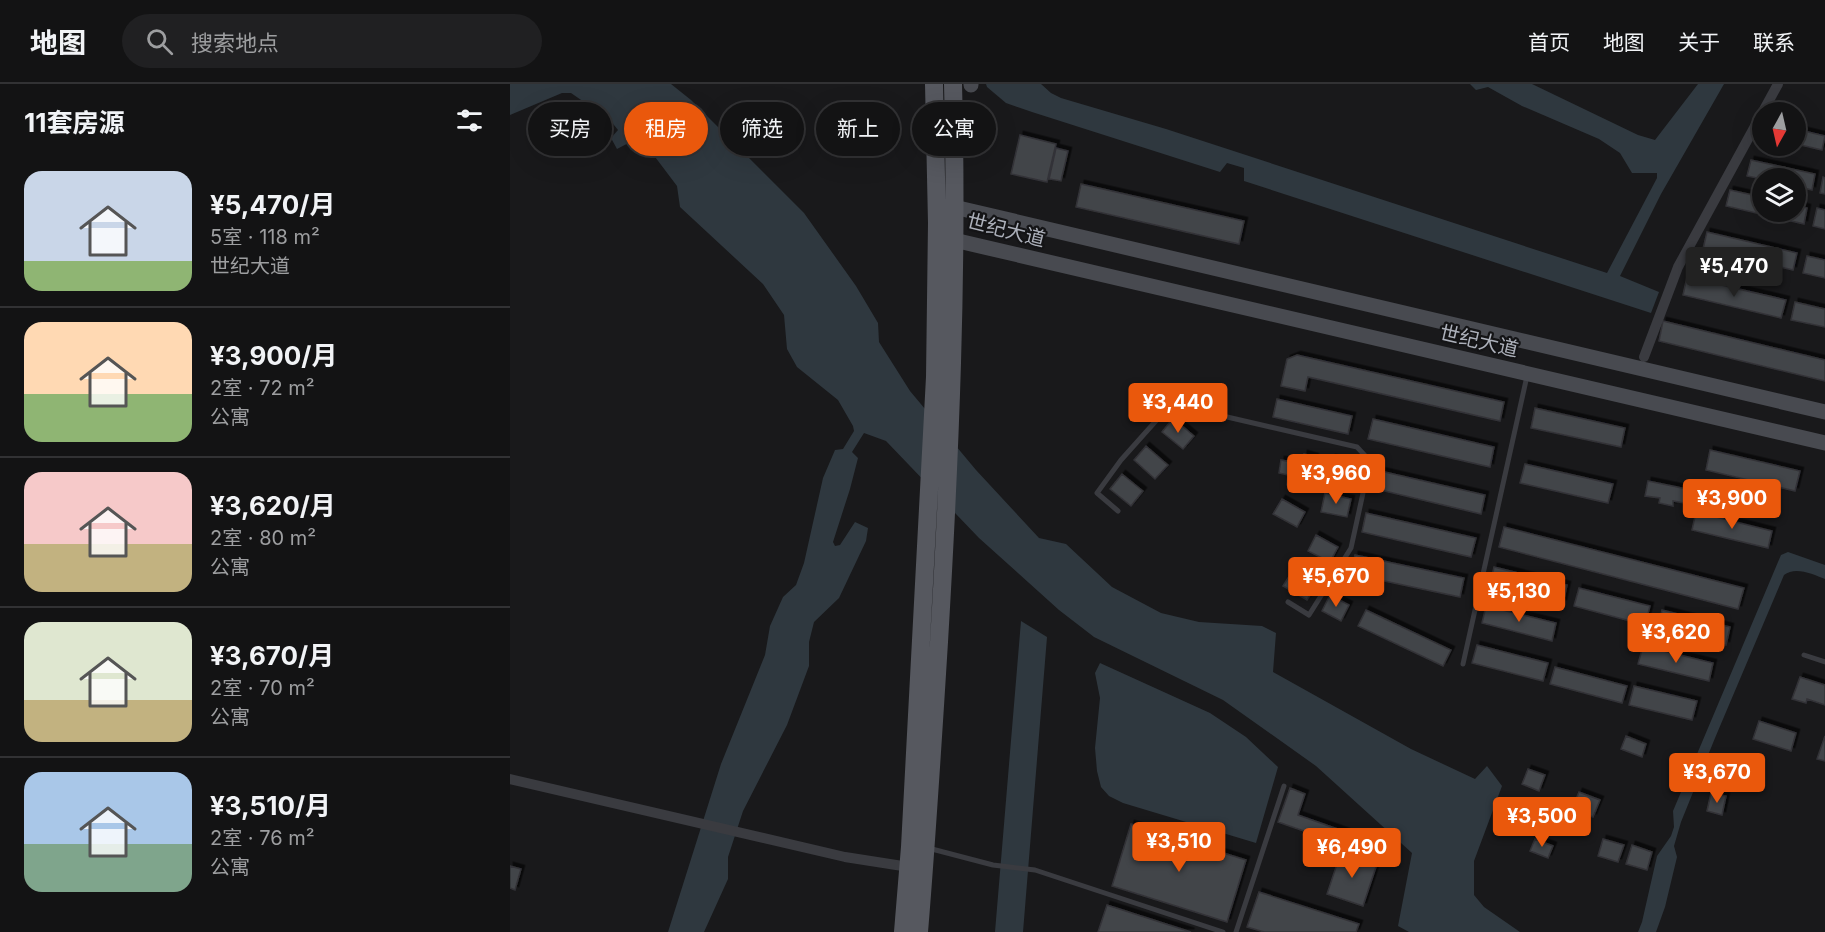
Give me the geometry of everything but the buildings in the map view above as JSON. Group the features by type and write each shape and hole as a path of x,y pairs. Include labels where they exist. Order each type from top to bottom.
{"main road":[{"path":"903,932 909,867 935,377 937,223 934,84"},
{"path":"919,932 946,527 952,389 953,84"},
{"name":"世纪大道","path":"1825,412 954,207 937,223 954,240 1825,443"}],"street":[{"path":"1644,357 1678,267 1778,84"},
{"path":"510,779 845,857 909,867"}],"lane":[{"path":"1463,664 1527,374"},
{"path":"1118,511 1097,493 1121,460 1171,404 1357,447 1370,461 1351,548 1310,615 1288,602"},
{"path":"1804,655 1825,662"},
{"path":"1236,932 1284,786"},
{"path":"926,847 993,865 1035,870 1223,932"}],"shaded area":[{"path":"510,84 671,84 693,102 624,102 624,145 617,149 612,140 618,130 612,122 612,102 584,102 571,93 562,93 541,102 528,102 528,107 510,115"},
{"path":"986,84 1041,84 1061,98 1166,129 1607,273 1657,178 1657,173 1632,173 1620,153 1599,139 1522,106 1488,87 1476,90 1470,84 1532,84 1638,135 1655,140 1698,84 1724,84 1661,194 1620,276 1659,292 1651,313 1244,181 1244,168 1227,163 1220,172 1032,112 1006,103"},
{"path":"708,117 720,129 720,156 747,156 804,213 856,286 878,323 879,342 910,391 976,470 1039,538 1066,544 1112,587 1161,613 1199,622 1262,626 1276,633 1273,672 1411,749 1475,779 1487,766 1502,786 1474,861 1474,895 1484,907 1520,932 1409,932 1398,926 1412,853 1316,766 1223,700 1094,637 1059,610 979,538 886,441 864,433 852,452 858,458 833,542 835,546 840,545 855,522 868,528 866,541 839,598 814,622 809,642 809,666 787,725 743,811 728,857 728,879 704,932 668,932 721,764 765,655 770,626 783,597 796,585 804,563 823,478 835,450 843,449 854,431 838,400 797,367 787,349 784,315 763,284 680,207 677,186 654,156 708,156"},
{"path":"1788,552 1825,565 1825,579 1799,571 1788,572 1784,575 1681,822 1674,846 1677,857 1665,907 1656,932 1638,932 1657,856 1671,836 1674,827 1673,811 1781,555"},
{"path":"1021,621 1047,637 1023,932 995,932"},
{"path":"1100,663 1210,713 1246,737 1278,767 1256,843 1123,803 1109,796 1101,787 1095,748 1100,698 1095,673"}]}
